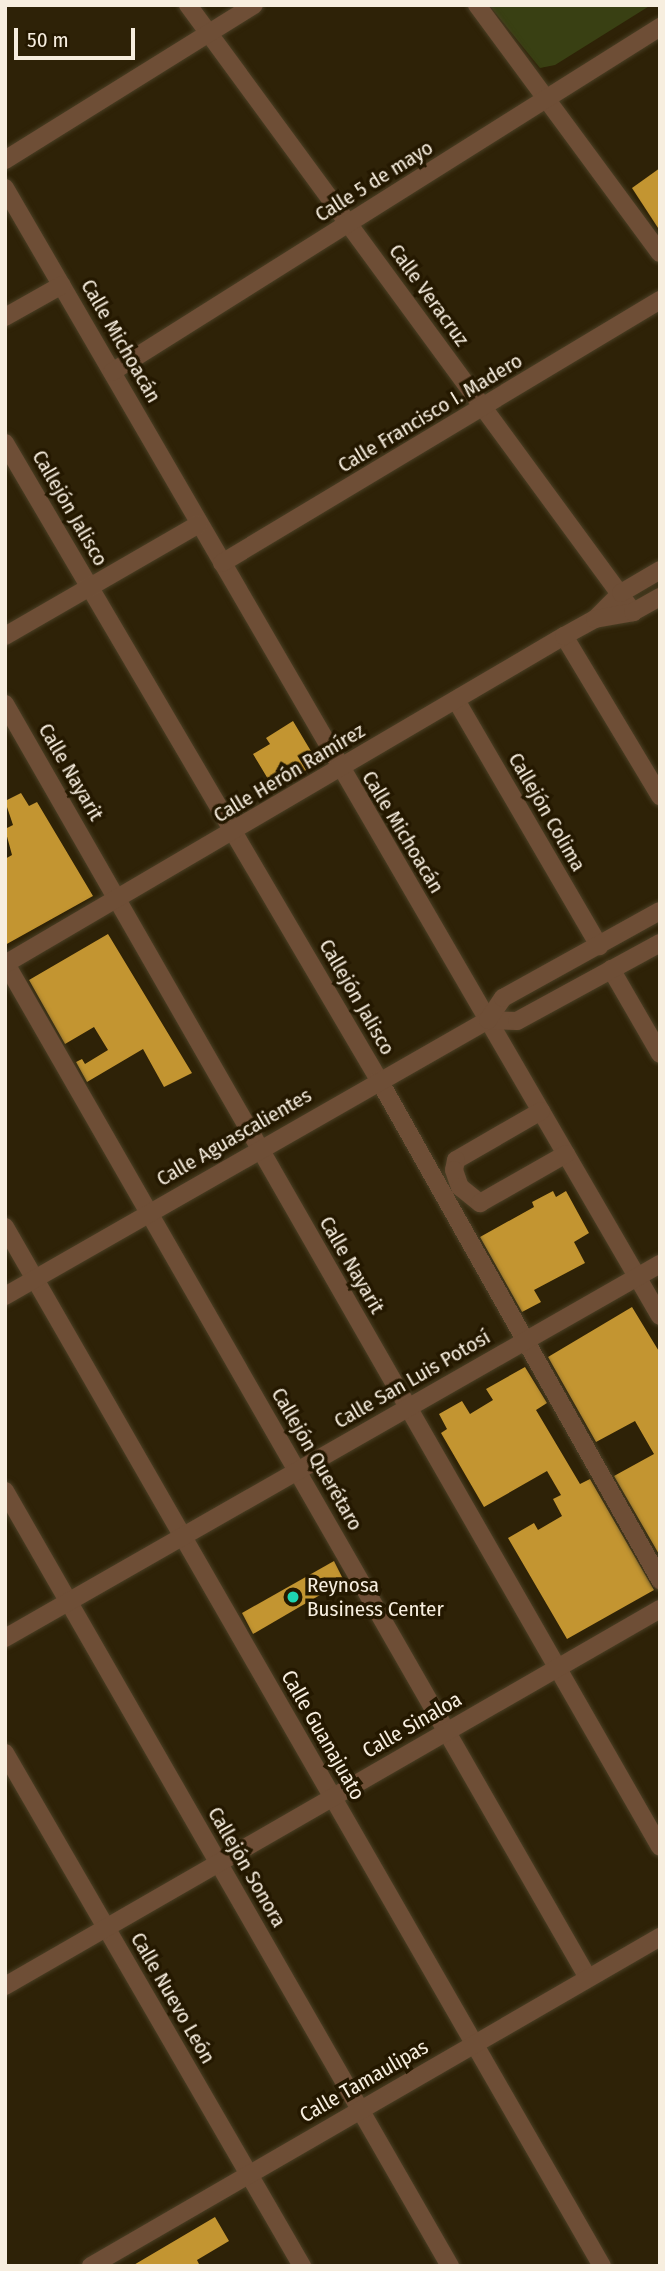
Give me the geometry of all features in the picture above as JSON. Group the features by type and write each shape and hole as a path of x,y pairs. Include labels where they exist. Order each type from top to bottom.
{"street":[{"name":"Calle Veracruz","path":"188,5 633,612"},
{"path":"5,160 254,5"},
{"path":"477,5 660,253"},
{"name":"Calle 5 de mayo","path":"113,372 660,27"},
{"name":"Calle Michoacán","path":"5,188 340,770 660,1316"},
{"path":"5,317 62,285"},
{"name":"Calle Francisco I. Madero","path":"222,563 660,300"},
{"name":"Callejón Jalisco","path":"5,443 379,1080 660,1580"},
{"path":"5,636 199,524"},
{"name":"Calle Herón Ramírez","path":"595,619 621,593 660,570"},
{"name":"Calle Herón Ramírez","path":"6,963 235,832 564,635 595,619 633,612 660,597"},
{"path":"564,635 660,796"},
{"name":"Callejón Colima","path":"456,700 599,946"},
{"name":"Calle Nayarit","path":"5,704 660,1847"},
{"name":"Calle Aguascalientes","path":"5,1296 488,1020 503,998 660,911"},
{"name":"Calle Aguascalientes","path":"488,1020 517,1021 660,943"},
{"name":"Callejón Querétaro","path":"6,963 151,1211 588,1978"},
{"path":"611,969 660,1054"},
{"path":"541,1111 456,1160 454,1170 460,1187 480,1203 566,1154"},
{"name":"Calle Guanajuato","path":"5,1227 602,2266"},
{"name":"Calle San Luis Potosí","path":"5,1638 660,1264"},
{"name":"Callejón Sonora","path":"5,1491 450,2266"},
{"name":"Calle Sinaloa","path":"5,1986 660,1609"},
{"name":"Calle Nuevo León","path":"5,1753 302,2266"},
{"name":"Calle Tamaulipas","path":"91,2266 660,1937"}],"green space":[{"path":"489,5 651,5 555,65 540,68"}],"building":[{"path":"660,168 660,231 632,188"},
{"path":"293,721 318,763 274,789 253,754 270,744 266,738"},
{"path":"21,793 29,806 37,802 93,896 5,945 5,859 12,855 5,829 13,825 5,801"},
{"path":"108,934 192,1073 164,1087 143,1049 87,1082 76,1062 82,1059 85,1064 108,1050 94,1027 65,1044 29,980"},
{"path":"553,1191 556,1197 566,1191 589,1233 574,1242 585,1263 534,1290 541,1302 522,1312 480,1237 534,1207 532,1202"},
{"path":"632,1307 660,1353 660,1556 614,1476 654,1454 635,1421 596,1442 548,1357"},
{"path":"525,1367 547,1403 536,1410 580,1484 590,1479 654,1590 567,1639 508,1538 534,1523 538,1530 562,1516 553,1499 561,1495 547,1471 484,1507 441,1433 447,1429 439,1414 462,1401 470,1414 493,1400 486,1389"},
{"name":"Reynosa Business Center","path":"334,1561 344,1581 253,1634 242,1613"},
{"path":"215,2217 229,2241 197,2260 200,2266 132,2266"}],"place":[{"name":"Reynosa Business Center","path":"293,1597"}]}
